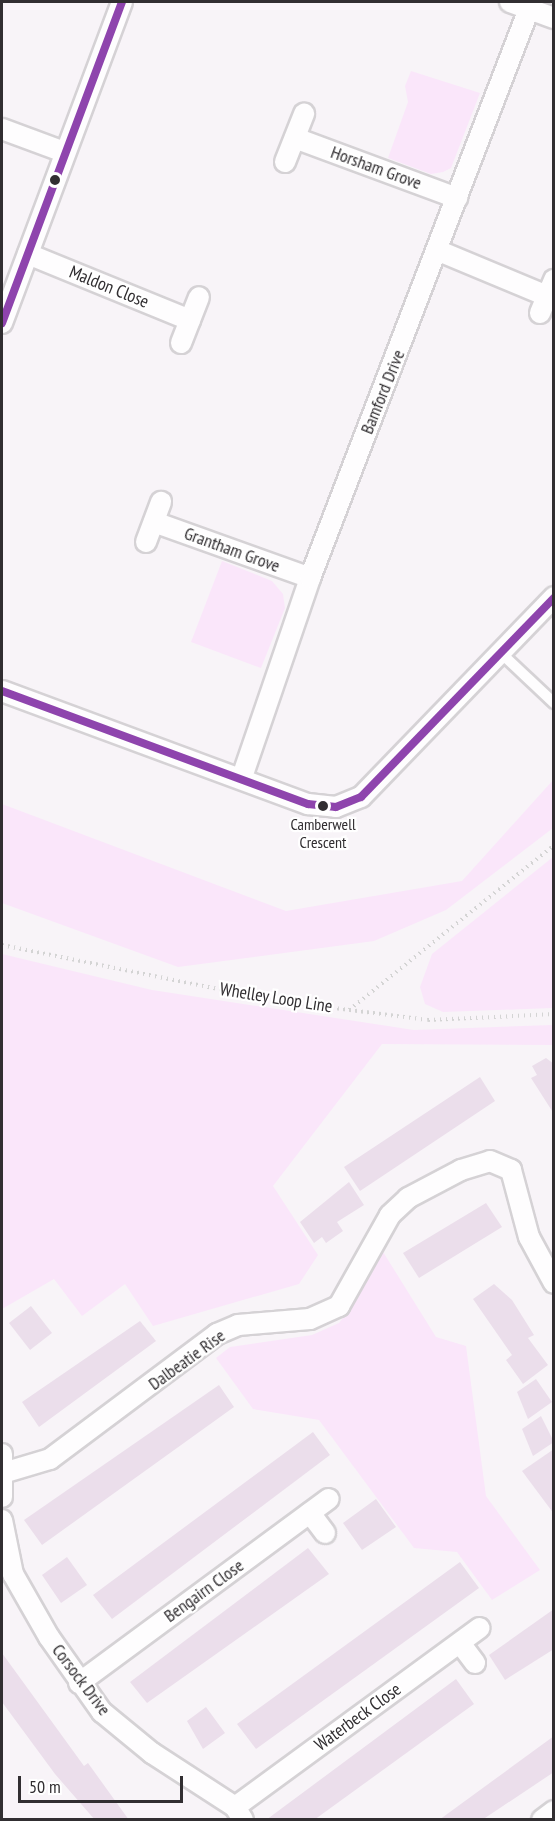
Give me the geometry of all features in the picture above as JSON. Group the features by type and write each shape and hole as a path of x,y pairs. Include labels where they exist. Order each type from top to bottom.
{"street":[{"path":"2,323 64,152 122,2"},
{"path":"510,2 554,18"},
{"name":"Bamford Drive","path":"242,777 310,578 439,251 457,198 530,9"},
{"path":"285,162 304,114"},
{"path":"2,129 64,152"},
{"name":"Horsham Grove","path":"295,138 457,198"},
{"path":"439,251 547,296"},
{"name":"Maldon Close","path":"28,254 190,320"},
{"path":"181,343 200,297"},
{"path":"147,542 161,502"},
{"name":"Grantham Grove","path":"154,522 310,578"},
{"path":"2,691 242,777 308,804 336,807 360,797 554,597"},
{"name":"Dalbeatie Rise","path":"2,1464 50,1459 217,1334 238,1325 310,1319 339,1306 378,1229 408,1198 461,1170 502,1163 511,1170 529,1237 554,1283"},
{"path":"2,1464 2,1497"},
{"name":"Bengairn Close","path":"79,1683 329,1499"},
{"path":"310,1513 326,1533"},
{"name":"Corsock Drive","path":"2,1520 13,1574 79,1683 118,1728 239,1813"},
{"name":"Waterbeck Close","path":"239,1813 480,1628"},
{"path":"460,1643 475,1663"},
{"path":"542,1820 554,1811"}],"lane":[{"path":"501,653 554,703"}],"path":[{"path":"348,1010 554,845"},
{"name":"Whelley Loop Line","path":"2,945 272,1000 348,1010 428,1020 554,1014"}],"shaded area":[{"path":"411,71 480,93 451,168 443,172 431,174 388,158 408,102 405,86"},
{"path":"222,561 272,581 283,594 285,608 261,668 191,642"},
{"path":"554,779 553,828 446,910 374,941 178,967 2,903 2,804 286,911 462,881"},
{"path":"553,857 553,1008 443,1012 425,1004 420,987 432,954"},
{"path":"2,954 152,990 414,1030 553,1025 553,1045 382,1044 273,1186 318,1255 299,1284 153,1326 125,1284 82,1316 54,1279 2,1309"},
{"path":"380,1247 436,1337 466,1346 486,1496 540,1570 492,1600 457,1552 414,1548 319,1420 253,1409 216,1358 230,1347 312,1335 339,1323 356,1301"}],"building":[{"path":"546,1058 554,1064 554,1114 531,1078 537,1075 532,1066"},
{"path":"480,1077 495,1101 360,1191 344,1167"},
{"path":"349,1182 364,1205 337,1222 343,1231 326,1243 322,1237 314,1243 300,1222"},
{"path":"486,1203 502,1227 419,1278 403,1253"},
{"path":"494,1284 512,1300 534,1335 528,1338 548,1365 523,1384 506,1360 512,1355 473,1299"},
{"path":"31,1306 52,1333 30,1350 9,1323"},
{"path":"140,1321 156,1341 39,1427 22,1402"},
{"path":"536,1379 552,1402 528,1419 517,1392"},
{"path":"219,1385 234,1407 42,1545 24,1520"},
{"path":"541,1416 554,1442 533,1456 522,1429"},
{"path":"313,1432 330,1455 112,1619 93,1595"},
{"path":"554,1449 554,1514 522,1471"},
{"path":"376,1499 396,1527 362,1550 343,1523"},
{"path":"308,1548 329,1574 147,1703 130,1682"},
{"path":"67,1557 87,1585 61,1603 42,1575"},
{"path":"460,1562 479,1588 256,1749 237,1724"},
{"path":"554,1609 554,1649 505,1680 489,1655"},
{"path":"2,1653 84,1766 88,1763 129,1820 95,1820 55,1774 2,1702"},
{"path":"456,1679 474,1704 314,1820 266,1820"},
{"path":"206,1707 225,1733 203,1749 187,1721"},
{"path":"554,1736 554,1772 482,1820 439,1820"}],"transit line":[{"path":"2,323 122,2"},
{"path":"2,691 308,804 336,807 361,797 554,598"}],"place":[{"name":"Camberwell Crescent","path":"323,806"}]}
